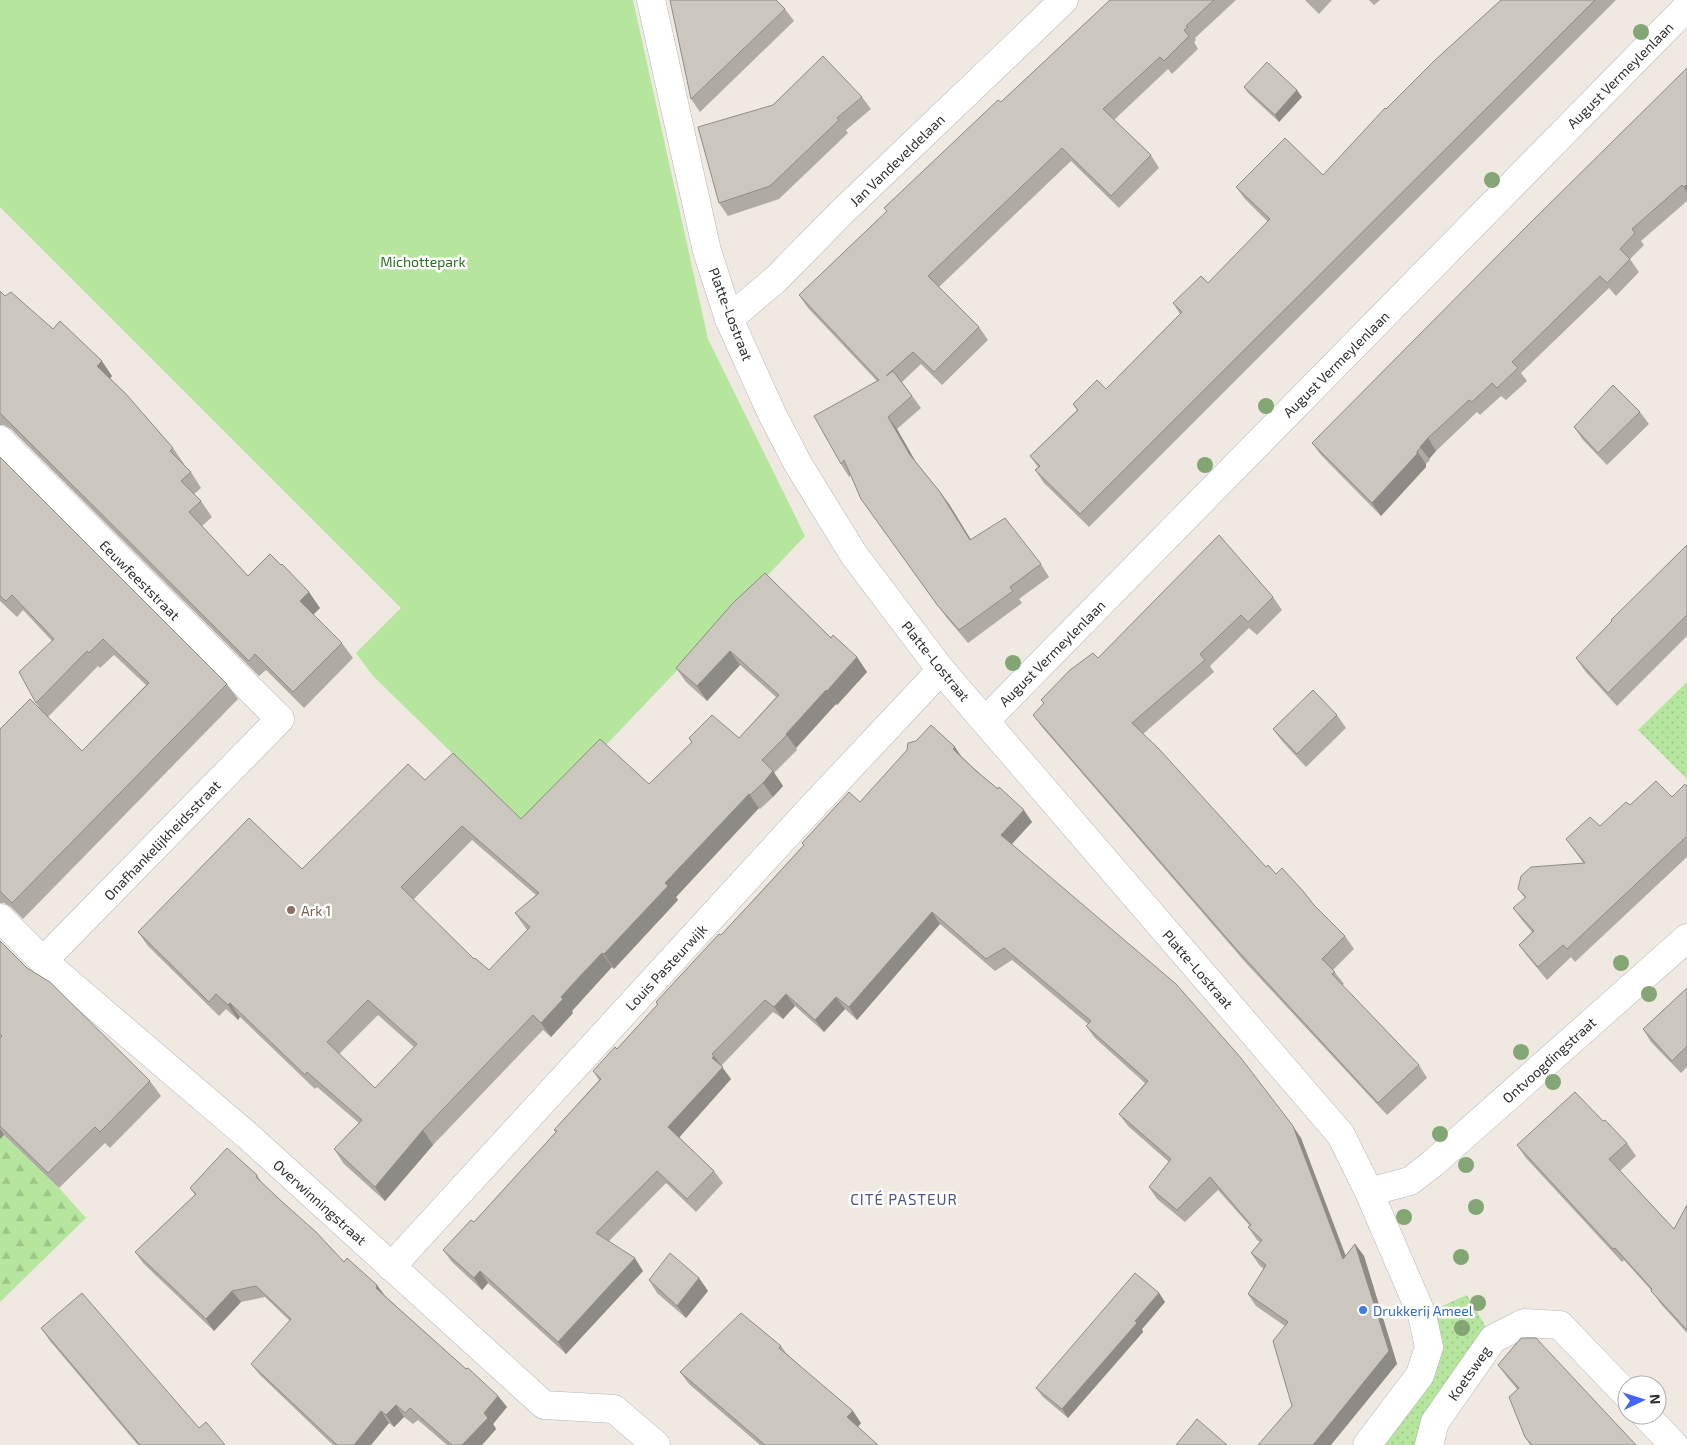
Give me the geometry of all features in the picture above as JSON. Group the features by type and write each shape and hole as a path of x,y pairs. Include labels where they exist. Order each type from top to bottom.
{"street":[{"name":"Platte-Lostraat","path":"651,0 707,251 730,319 772,414 798,464 854,555 942,670 1341,1135 1369,1192 1422,1315 1429,1347 1420,1375 1367,1445"},
{"name":"Jan Vandeveldelaan","path":"730,319 776,279 842,212 1064,0"},
{"name":"August Vermeylenlaan","path":"985,721 1687,7"},
{"name":"Eeuwfeeststraat","path":"0,440 280,719"},
{"name":"Louis Pasteurwijk","path":"391,1267 798,823 942,670"},
{"name":"Onafhankelijkheidsstraat","path":"43,961 280,719"},
{"name":"Overwinningstraat","path":"0,918 43,961 241,1129 544,1405 614,1409 656,1445"},
{"name":"Ontvoogdingstraat","path":"1369,1192 1410,1181 1432,1164 1687,938"},
{"name":"Koetsweg","path":"1429,1445 1434,1422 1493,1339 1524,1323 1560,1325 1617,1385"},
{"path":"1655,1425 1674,1445"}],"green space":[{"name":"Michottepark","path":"0,0 633,0 708,339 805,536 528,827 373,676 356,653 401,608 0,207"},
{"path":"1687,682 1687,779 1638,730"},
{"path":"4,1135 59,1188 86,1218 0,1302 0,1139"},
{"path":"1467,1295 1493,1339 1429,1445 1367,1445 1420,1375 1422,1315"}],"building":[{"path":"670,0 776,0 785,9 691,99"},
{"path":"1110,0 1214,0 1186,26 1188,27 1184,30 1189,36 1164,61 1160,57 1103,109 1151,155 1111,196 1062,148 928,276 979,327 934,372 913,352 886,376 893,371 912,396 888,417 910,455 940,492 970,540 1005,518 1041,564 1010,587 1013,591 959,630 938,606 861,499 844,460 841,464 814,416 879,380 799,295 887,211 884,208 998,100 1001,102"},
{"path":"1501,0 1595,0 1080,514 1035,470 1040,466 1030,456 1078,410 1073,404 1097,380 1106,389 1182,312 1173,303 1201,276 1208,283 1270,219 1236,187 1285,138 1323,175 1385,108"},
{"path":"823,56 862,97 837,118 839,120 770,186 719,203 698,127 773,105"},
{"path":"1267,62 1297,90 1275,115 1244,87"},
{"path":"1687,68 1687,184 1684,187 1682,185 1632,229 1635,233 1620,249 1630,259 1607,283 1600,276 1512,362 1518,368 1497,388 1492,383 1472,402 1469,400 1428,438 1417,451 1417,454 1372,503 1312,443"},
{"path":"0,291 5,296 11,292 53,329 60,321 102,361 97,366 126,394 173,448 170,451 191,472 181,481 201,501 189,512 248,576 270,554 309,592 300,601 342,643 293,692 255,654 249,661 0,413"},
{"path":"1613,385 1640,412 1598,453 1574,427"},
{"path":"0,457 227,684 12,903 0,891 0,729 30,699 82,751 149,683 103,639 89,653 87,651 36,703 19,672 54,639 12,595 6,601 0,596"},
{"path":"1219,535 1273,597 1248,622 1241,615 1200,654 1205,660 1132,723 1160,750 1266,867 1268,865 1276,874 1282,868 1314,905 1345,936 1322,959 1335,972 1332,974 1419,1065 1378,1103 1237,950 1033,715 1044,703 1041,700 1070,670 1093,653 1098,658"},
{"path":"1687,545 1687,615 1608,693 1576,658 1611,620"},
{"path":"765,573 831,638 833,635 857,657 762,760 773,771 763,783 749,794 665,883 668,886 604,954 602,953 581,975 561,997 563,999 541,1023 533,1015 423,1130 375,1187 334,1149 362,1120 307,1072 305,1075 230,1003 228,1005 216,994 209,1002 138,932 249,818 302,869 408,764 425,780 453,753 521,819 600,739 649,784 692,742 689,738 712,715 739,738 779,695 730,651 697,686 676,668 733,603","holes":["462,826 539,893 515,913 530,927 489,970 474,959 401,887","368,1000 417,1044 375,1088 327,1042"]},
{"path":"1313,690 1337,715 1297,754 1273,729"},
{"path":"931,725 955,747 953,749 975,770 998,789 999,787 1024,810 1001,835 1176,984 1241,1058 1293,1126 1343,1259 1355,1244 1389,1351 1313,1445 1258,1445 1292,1406 1273,1341 1288,1322 1248,1294 1266,1265 1251,1253 1262,1240 1248,1227 1251,1225 1210,1177 1177,1210 1149,1187 1171,1159 1119,1114 1148,1081 1086,1026 1091,1021 1004,948 986,959 932,912 849,1007 836,997 815,1020 786,994 774,1007 765,1000 712,1054 714,1056 712,1058 723,1067 668,1127 714,1171 687,1199 657,1171 596,1233 635,1258 558,1342 480,1271 474,1278 443,1250 471,1220 474,1222 557,1131 554,1130 601,1079 593,1071 615,1047 617,1049 658,1004 656,1002 762,891 804,845 802,843 849,792 860,802 907,750 908,743 916,741"},
{"path":"1656,781 1672,797 1685,784 1687,786 1687,836 1567,949 1563,945 1538,967 1519,945 1534,931 1513,908 1526,897 1518,889 1521,876 1531,867 1585,863 1566,839 1590,817 1600,826 1626,802 1630,805"},
{"path":"0,941 27,968 50,982 150,1081 100,1132 95,1127 48,1173 0,1126 0,1038 2,1036 0,1034"},
{"path":"1687,988 1687,1046 1672,1061 1643,1029"},
{"path":"1575,1092 1627,1143 1609,1159 1674,1229 1687,1205 1687,1330 1615,1248 1613,1249 1517,1145"},
{"path":"227,1148 316,1232 344,1262 347,1258 377,1285 376,1288 498,1396 484,1413 488,1418 462,1445 452,1445 410,1408 405,1413 396,1405 386,1415 381,1411 354,1445 337,1445 251,1364 291,1319 256,1286 232,1291 206,1319 135,1252 196,1194 190,1188"},
{"path":"670,1253 699,1278 677,1306 649,1280"},
{"path":"1135,1273 1159,1293 1135,1321 1137,1323 1062,1409 1036,1388"},
{"path":"82,1293 199,1428 206,1422 225,1445 140,1445 41,1328"},
{"path":"741,1313 781,1346 779,1348 853,1411 847,1417 878,1445 765,1445 680,1372"},
{"path":"1521,1338 1536,1338 1636,1445 1532,1445 1525,1437 1509,1397 1519,1388 1498,1365"},
{"path":"1197,1419 1227,1445 1176,1445"}],"place":[{"name":"Ark 1","path":"291,910"},
{"name":"Drukkerij Ameel","path":"1363,1310"}],"district":[{"name":"CITÉ PASTEUR","path":"904,1199"}]}
